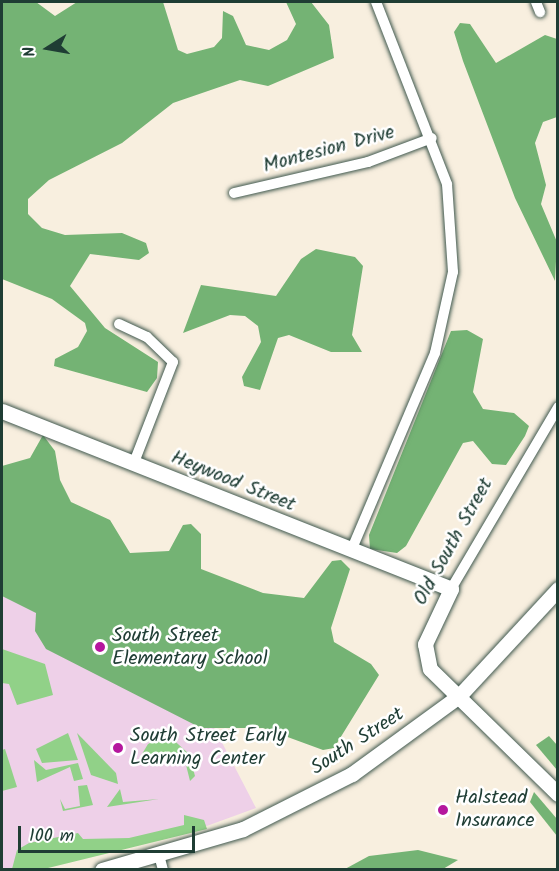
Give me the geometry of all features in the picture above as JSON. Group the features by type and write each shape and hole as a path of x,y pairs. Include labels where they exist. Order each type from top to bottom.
{"main road":[{"name":"Heywood Street","path":"2,411 133,465 451,589"},
{"name":"Old South Street","path":"451,589 424,650 430,669 558,794"},
{"name":"South Street","path":"102,870 161,862 294,806 408,737 459,696 558,589"}],"street":[{"path":"351,551 443,330 453,272 452,213 432,138 376,2"},
{"name":"Montesion Drive","path":"234,193 368,162 432,138"},
{"path":"119,324 147,337 172,362 133,465"},
{"name":"Old South Street","path":"451,589 558,407"}],"shaded area":[{"name":"South Street Elementary School","path":"2,528 130,553 230,592 166,701 215,729 256,808 193,831 39,869 2,869"}],"green space":[{"path":"2,2 36,2 55,16 77,2 163,2 178,50 187,54 214,47 222,38 223,11 233,16 246,45 269,50 287,40 296,24 286,2 311,2 329,25 334,58 268,86 240,80 173,103 122,143 49,180 28,199 28,214 42,228 65,235 122,233 146,243 149,253 139,260 90,254 70,286 105,328 158,362 157,378 147,392 54,366 55,359 78,347 87,331 85,323 52,299 2,279"},
{"path":"460,23 470,24 496,63 545,35 557,39 557,117 543,122 535,143 546,185 541,204 557,242 555,281 515,198 463,61 454,32"},
{"path":"316,249 355,257 363,266 352,335 362,352 331,352 289,335 278,338 260,390 244,386 242,377 261,342 258,326 245,316 230,315 183,333 201,285 276,296 301,259"},
{"path":"467,330 483,339 473,392 483,409 514,413 529,426 525,436 506,465 492,464 473,441 463,443 406,546 397,553 370,549 369,535 451,331"},
{"path":"43,435 55,451 60,480 71,502 110,520 130,553 169,551 183,525 191,524 201,534 201,569 263,593 304,598 332,561 341,560 350,569 331,628 334,642 371,664 379,675 334,748 323,750 263,728 201,728 46,649 35,631 36,613 2,596 2,466 30,458"},
{"path":"2,649 45,664 53,695 17,705 9,684 2,683"},
{"path":"68,733 78,760 42,763 36,749"},
{"path":"77,733 116,773 118,784 91,775"},
{"path":"167,734 189,754 195,776 190,781 184,757 171,760 168,752 139,759 148,744"},
{"path":"549,736 557,745 557,770 536,745"},
{"path":"5,749 17,787 2,791 2,750"},
{"path":"34,760 46,770 78,763 83,779 74,781 70,767 37,782"},
{"path":"87,785 93,805 63,811 60,799 65,809 80,806 78,786"},
{"path":"120,789 123,802 159,799 107,807"},
{"path":"534,792 557,819 557,836 530,802"},
{"path":"184,815 204,820 207,829 44,869 12,869 17,850 29,843 78,833 83,839 129,838 184,825"},
{"path":"418,850 458,860 443,869 345,869 369,856"}],"place":[{"name":"South Street Elementary School","path":"100,647"},
{"name":"South Street Early Learning Center","path":"118,748"},
{"name":"Halstead Insurance","path":"443,810"}]}
